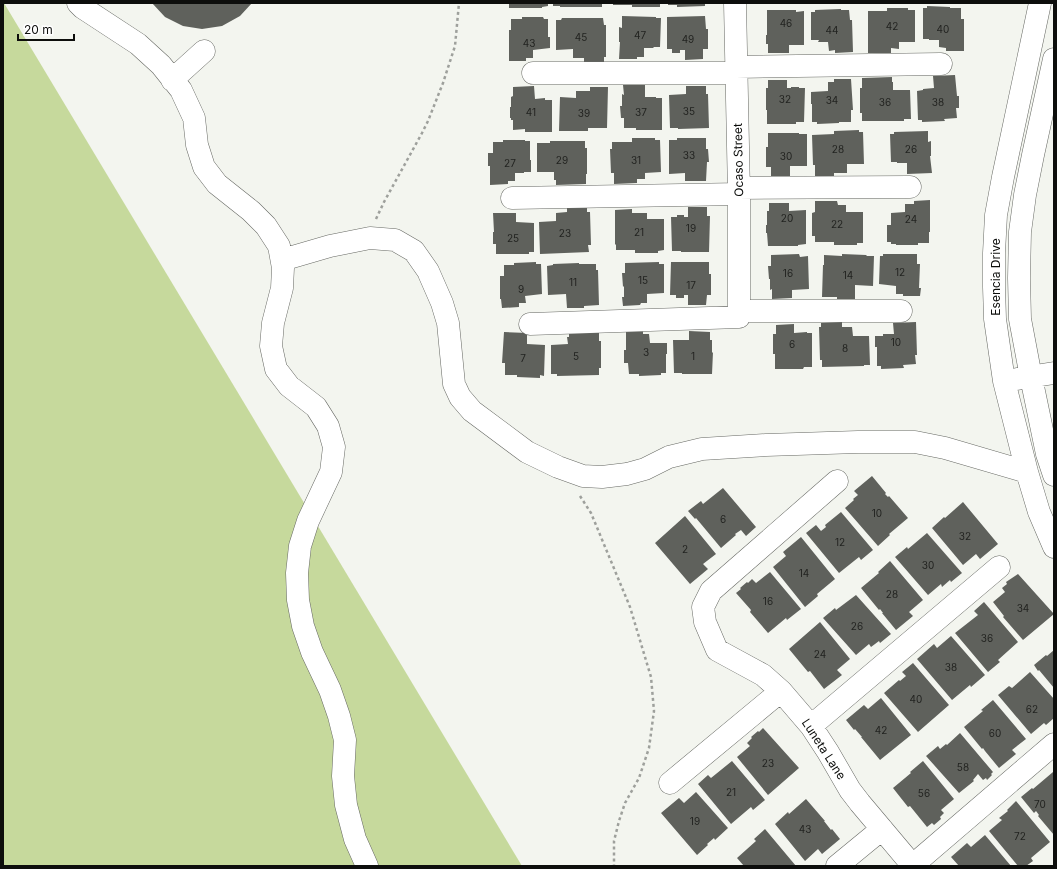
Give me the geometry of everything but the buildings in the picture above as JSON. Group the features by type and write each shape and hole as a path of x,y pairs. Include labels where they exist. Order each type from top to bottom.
{"street":[{"path":"78,3 83,8 138,44 161,65 181,90 194,118 197,145 204,167 216,184 251,211 266,226 279,246 283,268 282,288 273,323 272,346 276,368 289,386 316,407 328,426 334,447 331,472 308,521 300,546 297,573 298,600 303,626 312,652 330,690 339,716 345,740 343,776 346,805 355,839 367,866"},
{"name":"Ocaso Street","path":"735,3 739,314"},
{"path":"1040,3 1054,6"},
{"name":"Esencia Drive","path":"1040,3 1002,177 996,215 994,253 995,319 1004,382 1040,512 1054,546"},
{"path":"172,80 204,51"},
{"name":"Esencia Drive","path":"1054,59 1033,155 1020,232 1019,278 1020,319 1031,377 1054,475"},
{"path":"533,73 736,70 941,64"},
{"path":"512,198 910,187"},
{"path":"282,260 330,246 370,238 396,240 414,251 428,271 442,303 448,323 454,384 460,397 472,411 527,452 563,469 583,476 602,477 627,474 645,469 669,457 702,449 858,442 916,442 945,448 1028,472"},
{"path":"530,324 739,314 900,311"},
{"path":"1004,382 1054,373"},
{"name":"Luneta Lane","path":"837,481 711,591 703,607 705,622 717,650 762,675 781,691 811,726 850,790 913,866"},
{"path":"811,726 998,568"},
{"path":"670,783 781,691"},
{"path":"913,866 1054,744"},
{"path":"837,866 882,829"}],"path":[{"path":"370,238 378,214 428,121 443,83 455,46 459,3"},
{"path":"563,469 590,513 630,607 651,677 654,711 649,748 639,778 625,803 619,822 614,841 614,866"}],"green space":[{"path":"4,3 522,866 3,866"}]}
